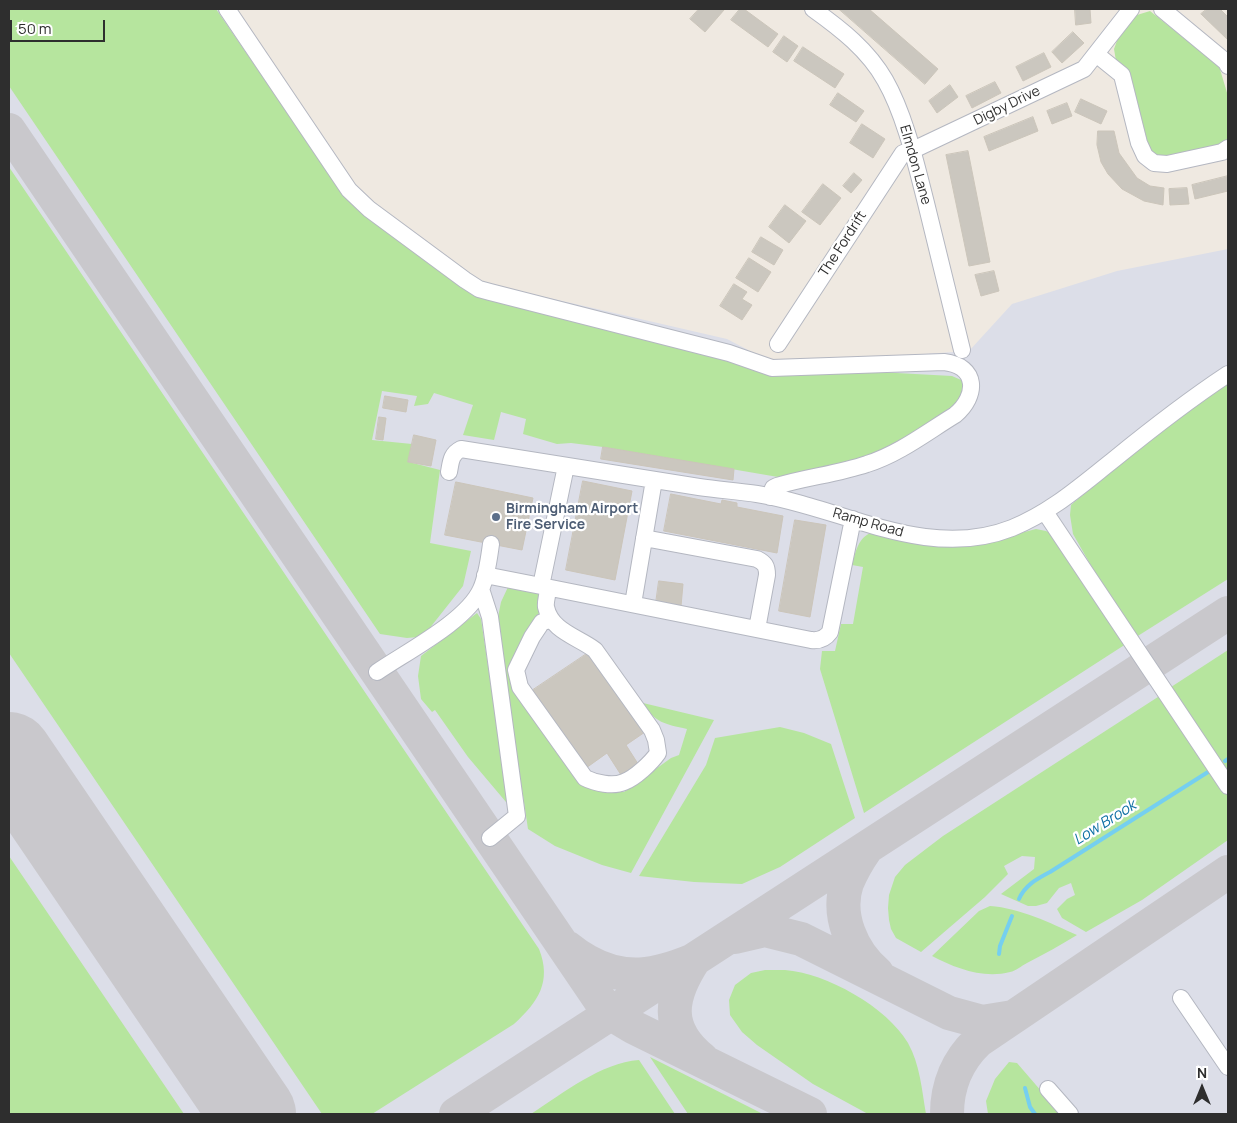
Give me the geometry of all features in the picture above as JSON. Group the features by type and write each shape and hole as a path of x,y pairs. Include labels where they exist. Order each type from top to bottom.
{"street":[{"path":"227,9 356,198 396,230 479,289 729,353 772,368 944,362 954,363 963,367 968,373 970,380 967,403 955,415 874,462 848,470 777,486 773,488 770,497"},
{"name":"Elmdon Lane","path":"814,9 851,38 870,58 885,79 892,93 913,150 962,350"},
{"name":"Digby Drive","path":"913,150 1084,69 1131,9"},
{"path":"1162,9 1226,62 1228,66"},
{"path":"1096,54 1122,75 1144,156 1154,163 1167,164 1222,152 1228,148"},
{"name":"The Fordrift","path":"778,344 902,153 913,150"},
{"name":"Ramp Road","path":"449,472 451,458 455,452 461,449 770,497 796,502 924,538 956,540 1010,529 1045,512 1074,492 1190,399 1228,374"},
{"path":"551,620 542,622 520,660 516,670 520,687 584,778 593,782 608,784 624,782 652,762 658,753 654,735 595,650 584,641 566,634 551,620 546,606 544,587 566,466"},
{"path":"633,604 654,480"},
{"path":"1045,512 1228,786"},
{"path":"483,582 544,587 816,641 827,637 830,632 853,519"},
{"path":"644,538 757,559 764,562 767,568 767,575 757,629"},
{"path":"377,672 452,622 470,605 483,582 492,544"},
{"path":"483,582 490,617 516,816 490,838"},
{"path":"1181,998 1228,1067"},
{"path":"1048,1089 1070,1114"}],"shaded area":[{"path":"9,9 228,9 356,190 480,282 727,339 775,364 969,351 1012,304 1117,271 1228,249 1228,1114 9,1114"}],"green space":[{"path":"9,9 216,9 269,86 354,198 480,293 773,372 878,372 952,376 968,383 954,410 901,442 850,463 810,476 778,477 603,447 571,443 557,444 523,434 526,419 501,412 494,440 463,435 473,405 434,393 428,404 414,406 417,396 382,391 372,440 412,444 409,462 440,470 430,543 471,551 463,586 429,629 418,637 407,638 380,634 9,86"},
{"path":"1150,11 1219,66 1228,96 1228,140 1216,148 1164,157 1155,155 1149,148 1130,73 1116,61 1114,49 1118,38 1137,15"},
{"path":"9,167 539,949 544,972 540,991 530,1008 514,1024 372,1114 322,1114 9,653"},
{"path":"1228,384 1228,579 1133,639 1073,534 1070,515 1071,505 1167,426"},
{"path":"1036,529 1046,531 1055,536 1126,644 864,813 820,669 822,651 835,651 841,624 853,624 863,567 852,565 856,550 861,541 873,532 1013,535"},
{"path":"508,587 543,594 536,622 514,665 588,788 624,792 671,758 679,755 687,729 661,722 647,710 643,703 714,720 631,873 602,865 555,846 528,829 497,622 501,602"},
{"path":"477,613 481,619 508,801 506,802 468,757 435,710 432,712 421,699 418,676 421,656"},
{"path":"1228,650 1228,778 1168,689"},
{"path":"1161,695 1228,794 1228,840 1142,900 1086,932 1062,918 1057,909 1067,899 1075,895 1071,883 1059,888 1047,903 1036,906 1028,906 1001,894 1034,869 1035,857 1022,856 1004,866 1008,874 985,897 921,952 896,938 889,920 889,895 895,877 905,865 943,836"},
{"path":"780,727 804,733 831,744 855,818 780,867 742,884 694,882 639,876 706,765 715,738"},
{"path":"9,856 184,1114 9,1114"},
{"path":"990,906 1024,913 1077,935 1014,971 1000,974 970,971 950,965 932,956 979,911"},
{"path":"765,970 785,970 819,978 854,994 886,1017 908,1043 912,1051 920,1078 926,1114 868,1114 813,1084 757,1045 742,1032 730,1015 729,1000 735,985 751,973"},
{"path":"650,1057 763,1114 688,1114"},
{"path":"639,1060 675,1114 531,1114 569,1088 597,1073 625,1062"},
{"path":"1009,1062 1017,1063 1061,1114 988,1114 986,1101 995,1079"}],"building":[{"path":"699,9 724,10 705,32 690,19"},
{"path":"740,9 744,9 778,34 768,47 731,20"},
{"path":"839,9 869,9 938,69 925,84"},
{"path":"1075,9 1090,9 1091,23 1076,25"},
{"path":"1207,9 1220,9 1228,17 1228,40 1201,14"},
{"path":"1073,32 1084,43 1062,63 1052,52"},
{"path":"784,36 798,46 787,62 773,52"},
{"path":"803,47 844,74 835,88 794,61"},
{"path":"1044,53 1051,67 1023,81 1016,67"},
{"path":"995,82 1001,93 972,108 966,96"},
{"path":"950,85 958,97 937,113 929,101"},
{"path":"838,93 864,111 856,122 830,105"},
{"path":"1081,99 1107,111 1101,124 1075,112"},
{"path":"1067,103 1072,116 1052,124 1047,111"},
{"path":"1033,117 1038,131 989,151 984,137"},
{"path":"862,124 885,139 873,158 850,143"},
{"path":"1098,131 1114,131 1119,153 1137,178 1150,186 1164,188 1163,205 1144,201 1122,189 1108,174 1101,162 1097,145"},
{"path":"968,151 990,262 969,266 946,155"},
{"path":"854,173 862,180 851,193 843,186"},
{"path":"1228,176 1228,191 1195,199 1192,185"},
{"path":"823,184 841,198 820,225 802,212"},
{"path":"1187,188 1189,204 1170,205 1169,189"},
{"path":"785,205 806,221 789,243 769,227"},
{"path":"761,237 783,250 774,265 752,252"},
{"path":"749,258 771,272 758,292 736,278"},
{"path":"994,271 999,291 981,296 975,275"},
{"path":"734,284 747,292 742,299 752,305 742,320 720,306"},
{"path":"385,396 408,400 406,412 383,408"},
{"path":"379,417 386,418 383,440 376,439"},
{"path":"414,435 436,440 431,466 408,462"},
{"path":"603,447 734,469 733,480 601,459"},
{"path":"583,481 632,491 615,580 566,570"},
{"path":"456,482 533,498 522,550 445,535"},
{"path":"671,494 721,504 722,500 737,503 737,507 783,516 777,553 664,531"},
{"path":"795,520 826,525 810,617 779,611"},
{"path":"659,581 683,584 681,606 656,603"},
{"path":"591,651 645,732 626,745 640,767 623,778 607,753 586,768 533,690"}],"waterway":[{"name":"Low Brook","path":"1019,899 1028,886 1036,880 1208,772"},
{"name":"Low Brook","path":"999,954 1000,946 1012,916"},
{"name":"Low Brook","path":"1025,1088 1030,1107 1035,1114"}],"taxiway":[{"path":"9,130 604,1006 618,1018 633,1027 810,1114"},
{"path":"456,1114 1228,613"},
{"path":"866,849 847,883 844,895 845,920 860,955 877,973"},
{"path":"947,1114 951,1083 964,1057 978,1041 1228,872"},
{"path":"735,937 765,930 801,939 949,1013 982,1022 1013,1017"},
{"path":"568,948 601,968 627,974 653,973 694,960 680,987 676,999 675,1012 676,1024 681,1036 702,1059"}],"runway":[{"path":"9,755 253,1114"}],"place":[{"name":"Birmingham Airport Fire Service","path":"496,517"}]}
